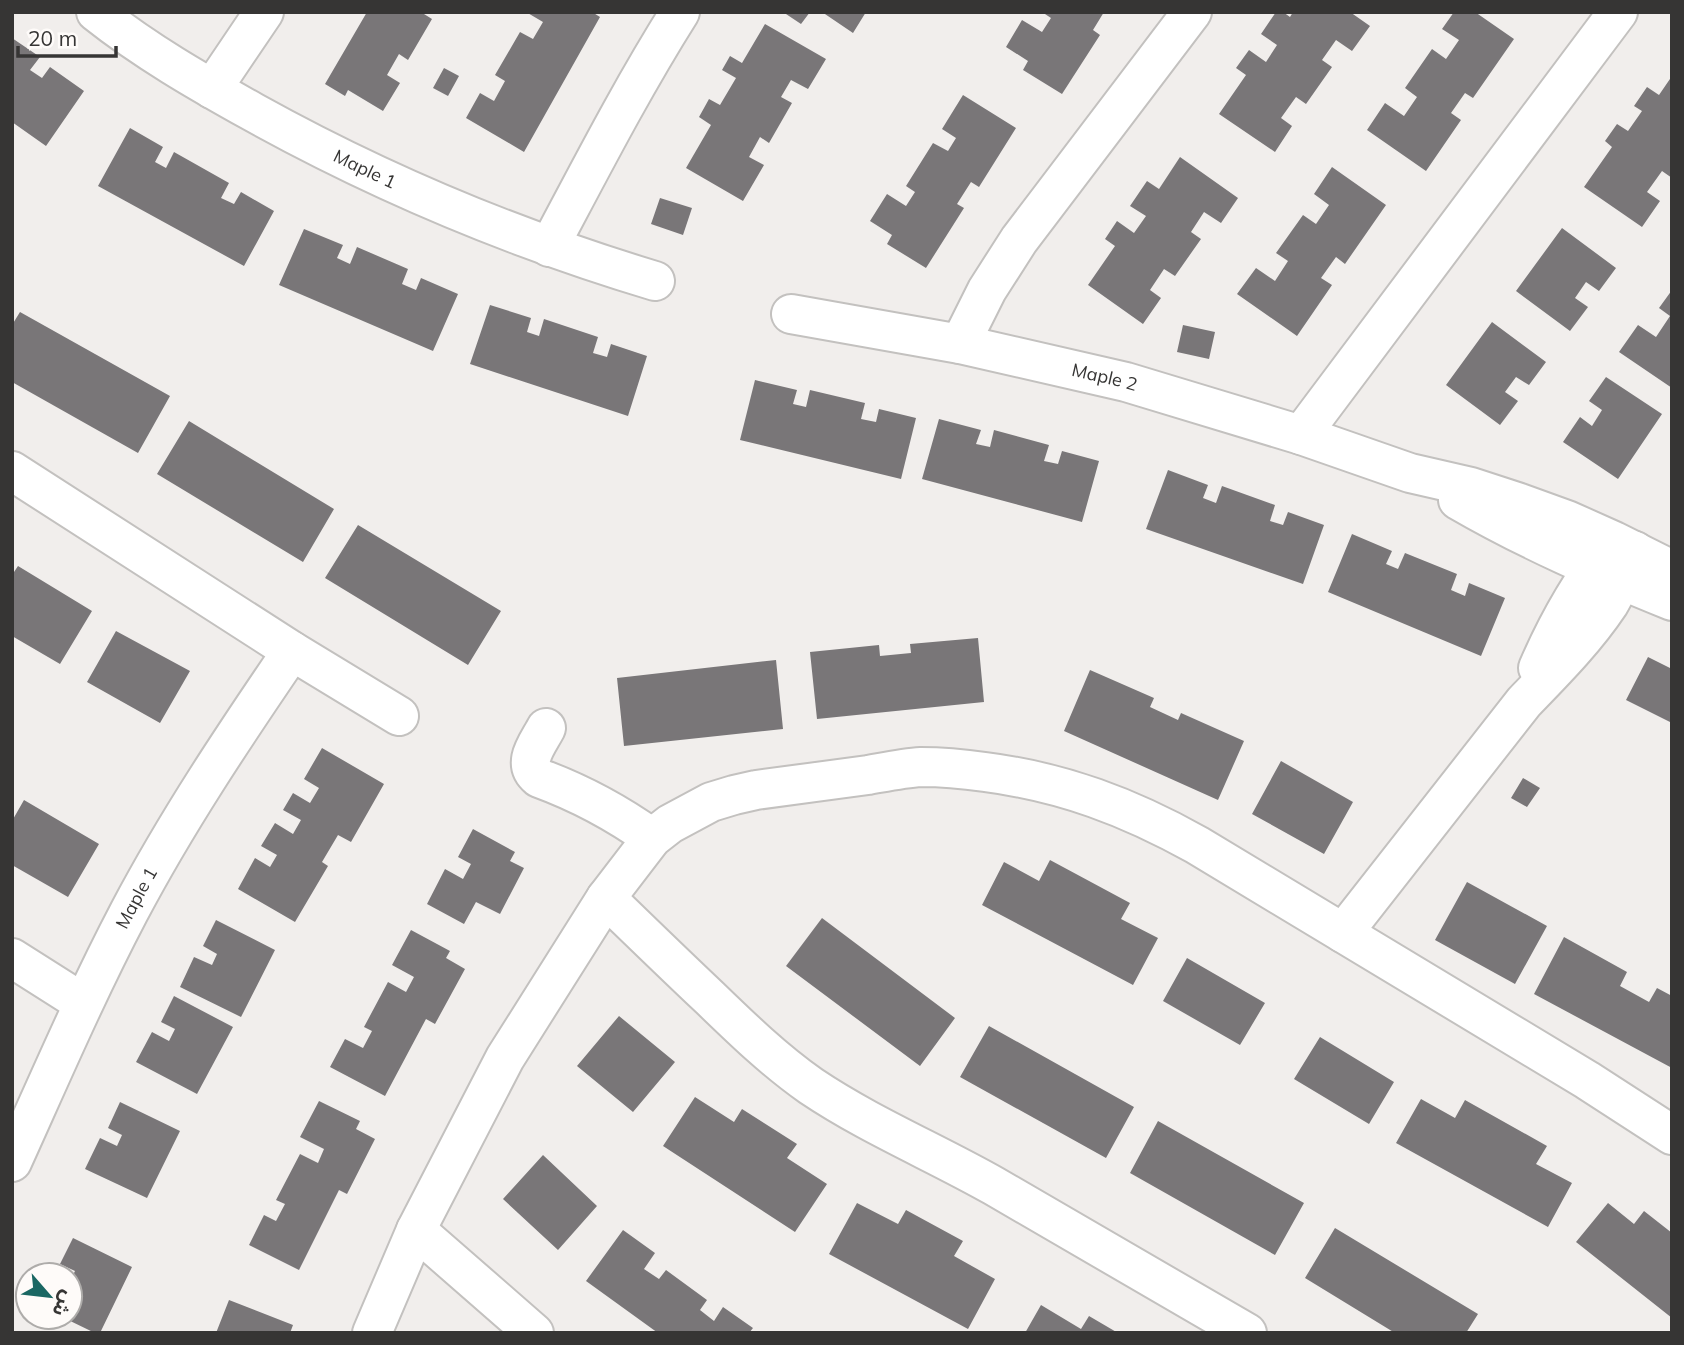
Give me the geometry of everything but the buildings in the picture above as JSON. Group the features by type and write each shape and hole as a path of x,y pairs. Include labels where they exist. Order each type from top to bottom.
{"street":[{"name":"Maple 1","path":"96,12 145,48 212,89 365,171 548,247 655,281"},
{"path":"212,89 264,12"},
{"path":"548,247 612,127 680,12"},
{"path":"960,344 987,290 1019,240 1192,12"},
{"path":"1301,435 1618,12"},
{"name":"Maple 2","path":"791,314 960,344 1126,382 1301,435 1410,473 1500,524 1615,560 1672,570"},
{"path":"12,471 292,651 399,716"},
{"path":"1343,933 1524,702 1555,670 1609,604 1615,560"},
{"name":"Maple 2","path":"1615,560 1672,601"},
{"name":"Maple 1","path":"12,1162 83,1003 129,912 234,735 292,651"},
{"path":"546,728 530,760 534,774 598,803 652,838"},
{"path":"374,1329 416,1230 505,1058 606,898 652,838 670,824 711,802 756,790 921,767 962,769 1043,783 1083,793 1123,808 1197,845 1587,1080 1672,1135"},
{"path":"606,898 750,1036 810,1085 877,1125 956,1164 1247,1333"},
{"path":"12,958 83,1003"},
{"path":"416,1230 534,1333"}]}
